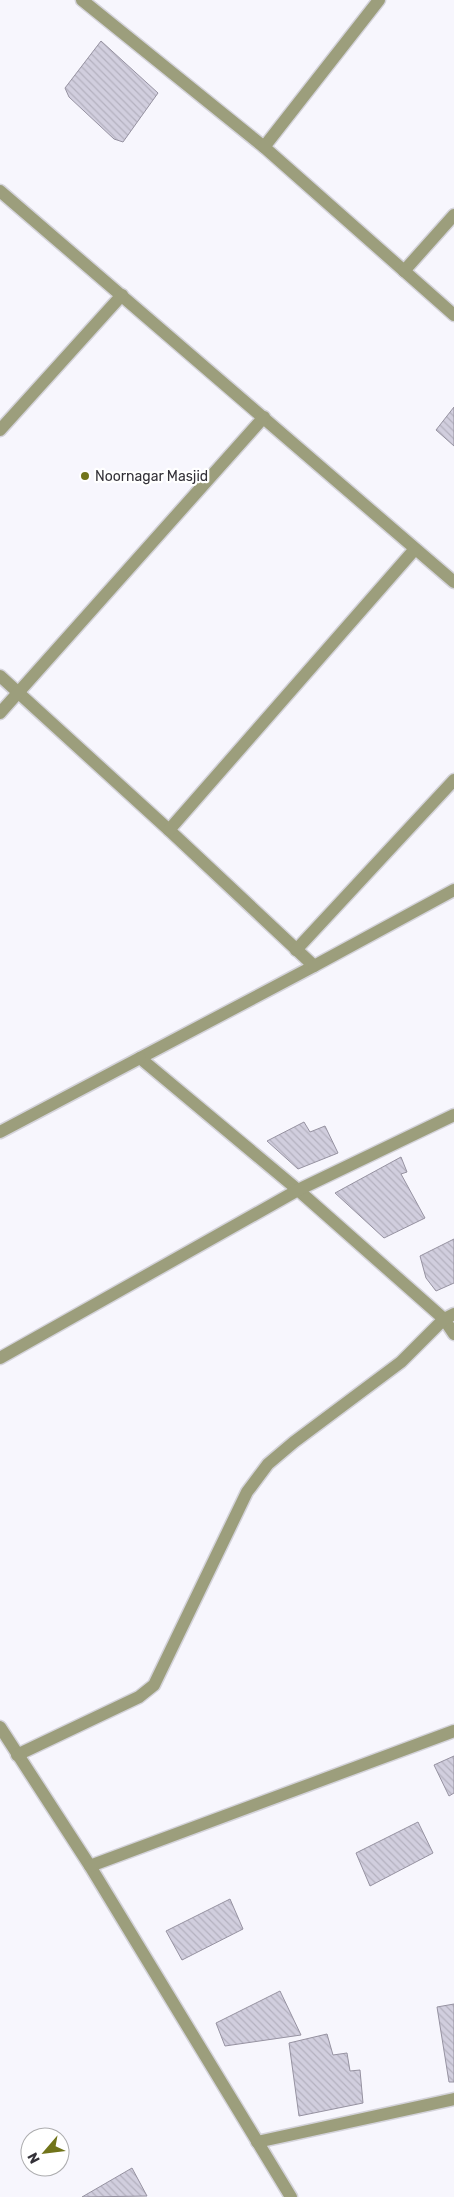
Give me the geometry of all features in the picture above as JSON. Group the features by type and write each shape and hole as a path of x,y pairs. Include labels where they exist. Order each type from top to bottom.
{"street":[{"path":"82,0 264,147 454,315"},
{"path":"264,147 379,0"},
{"path":"0,191 454,582"},
{"path":"404,271 454,215"},
{"path":"0,430 122,295"},
{"path":"0,714 264,417"},
{"path":"169,830 415,549"},
{"path":"0,676 169,830 314,966"},
{"path":"296,950 454,780"},
{"path":"0,1132 454,890"},
{"path":"140,1058 449,1316 454,1334"},
{"path":"0,1358 298,1190 454,1115"},
{"path":"17,1754 139,1697 154,1685 247,1492 268,1464 294,1442 402,1362 449,1316"},
{"path":"0,1727 90,1866 291,2197"},
{"path":"90,1866 454,1730"},
{"path":"257,2142 454,2099"}],"building":[{"path":"101,41 158,93 123,142 114,139 69,97 65,88"},
{"path":"454,407 454,446 436,430"},
{"path":"304,1122 310,1132 325,1126 338,1153 298,1169 267,1141"},
{"path":"401,1157 407,1172 401,1174 425,1218 384,1238 335,1193"},
{"path":"454,1239 454,1283 436,1291 426,1278 420,1256"},
{"path":"454,1756 454,1793 449,1796 434,1765"},
{"path":"418,1822 433,1853 370,1886 356,1853"},
{"path":"230,1899 243,1929 182,1960 166,1931"},
{"path":"280,1991 301,2035 225,2046 216,2023"},
{"path":"454,2004 454,2082 449,2082 437,2007"},
{"path":"327,2034 333,2055 347,2053 350,2071 360,2070 363,2103 299,2116 289,2043"},
{"path":"132,2168 147,2196 82,2197"}],"place":[{"name":"Noornagar Masjid","path":"85,476"}]}
